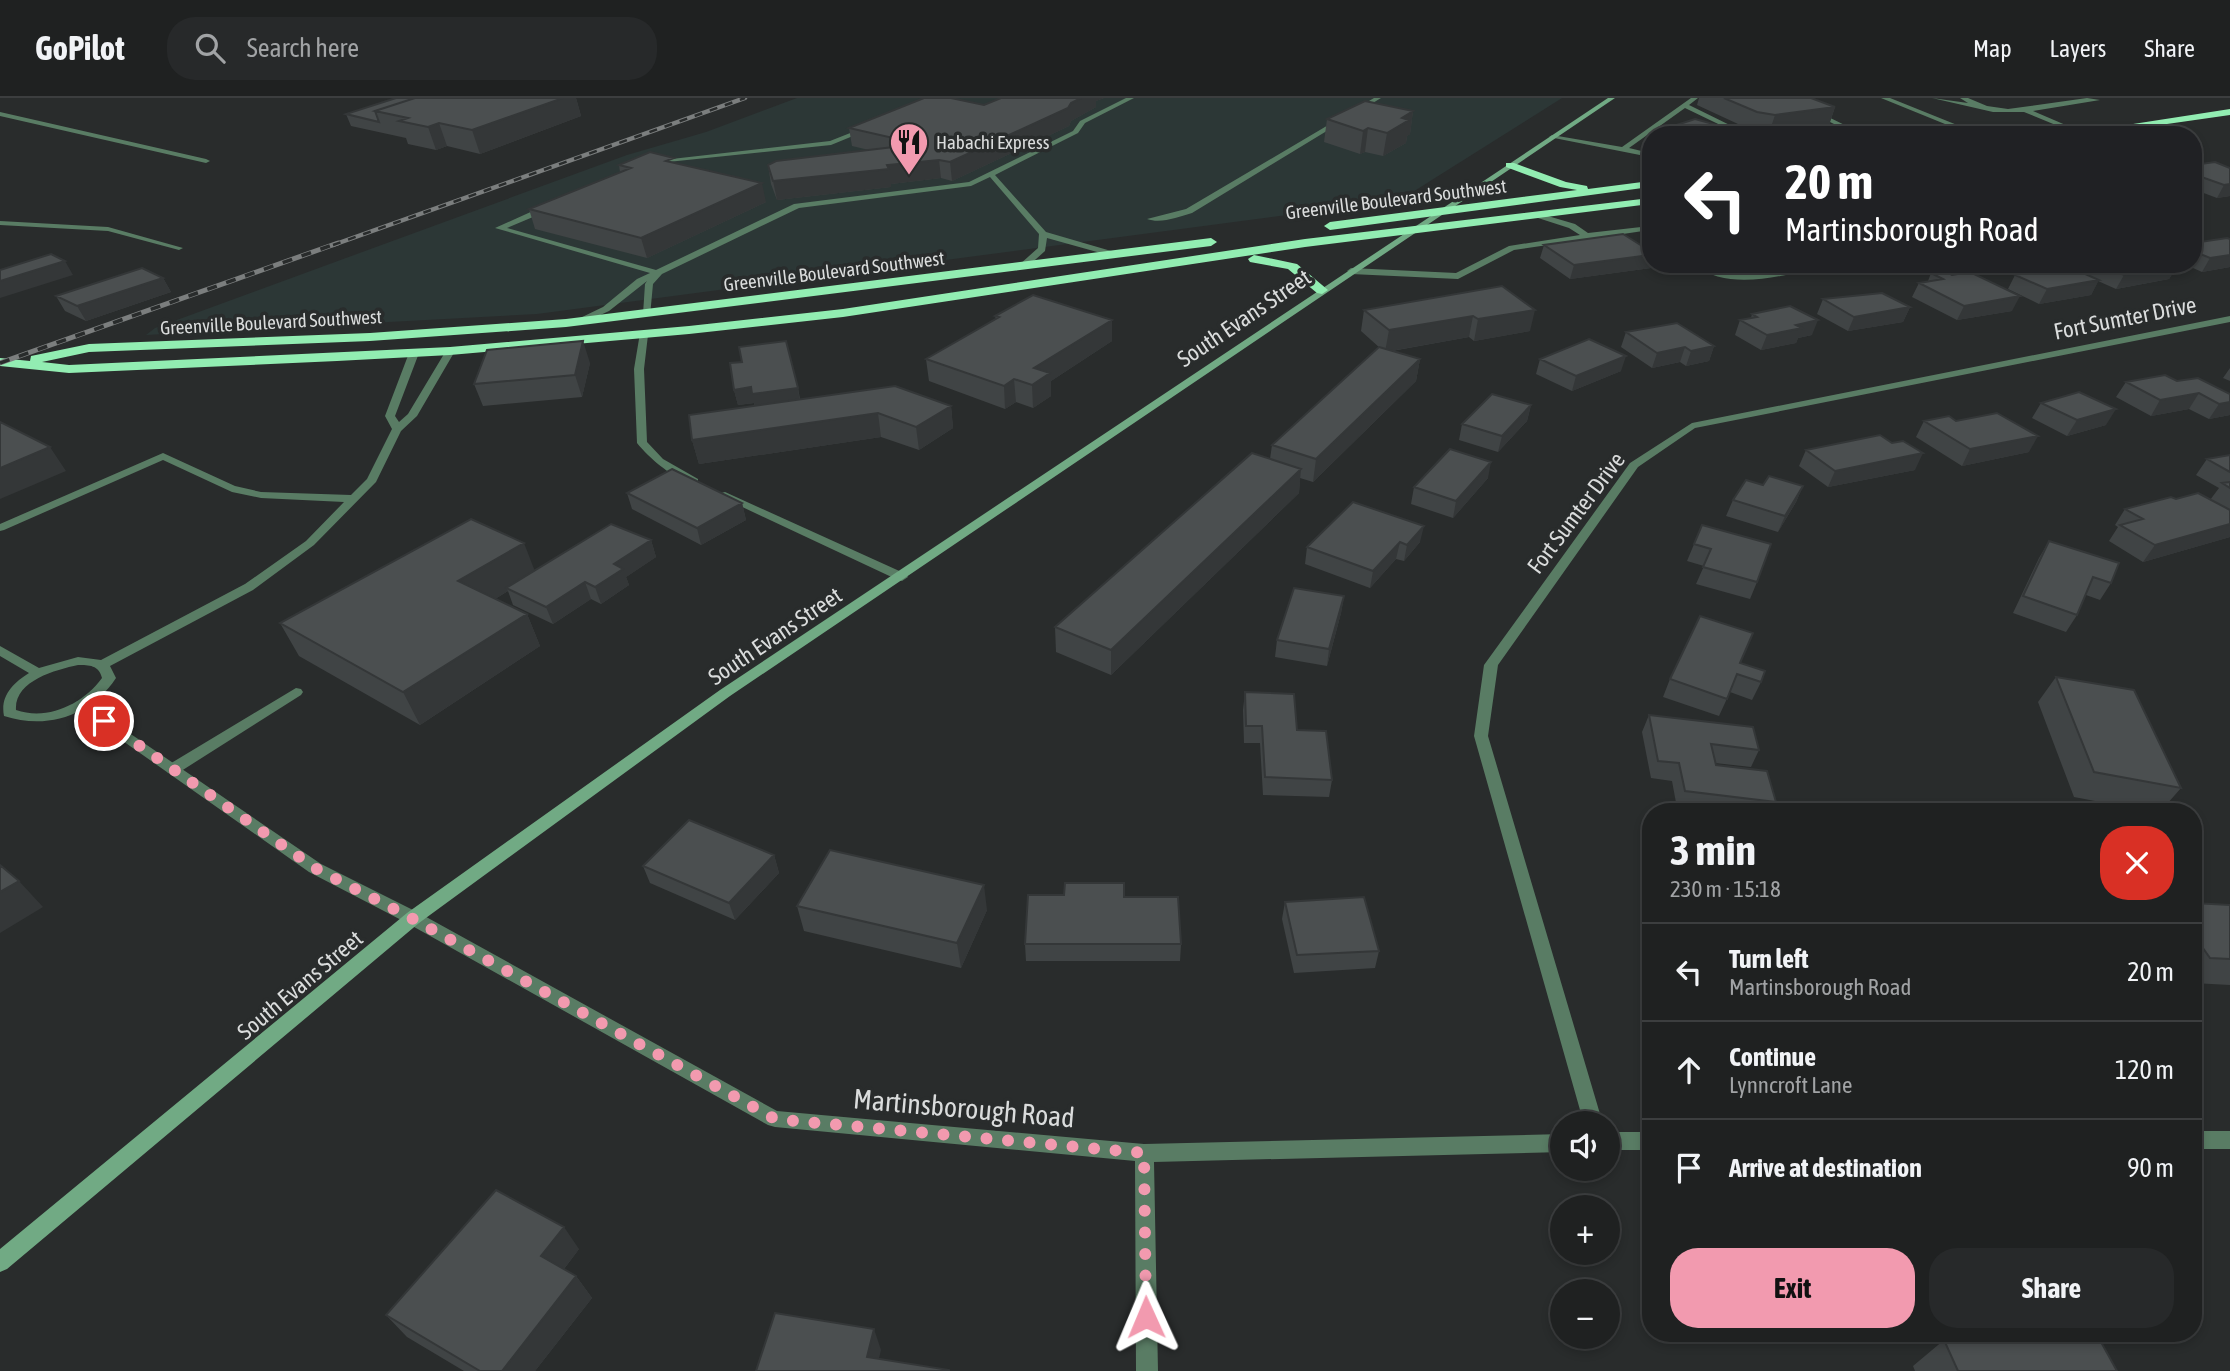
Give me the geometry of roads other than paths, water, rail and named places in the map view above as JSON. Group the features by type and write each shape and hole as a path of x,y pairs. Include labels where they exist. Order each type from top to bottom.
{"highway":[{"path":"2136,126 2230,112"},
{"path":"1510,165 1564,185 1602,191"},
{"name":"Greenville Boulevard Southwest","path":"1264,235 1642,185"},
{"name":"Greenville Boulevard Southwest","path":"0,362 69,369 450,351 643,335 843,313 1210,257 1642,202"},
{"name":"Greenville Boulevard Southwest","path":"20,362 89,348 370,337 581,321 1223,240"},
{"path":"1210,257 1276,260 1300,268 1322,290"},
{"path":"643,335 664,324 742,313 801,295"},
{"path":"480,348 544,335 632,323 647,314"}],"main road":[{"name":"South Evans Street","path":"0,1262 413,919 725,693 902,577 1322,290 1612,98"}],"street":[{"path":"581,321 606,309 631,286 797,206 971,184 1076,132 1082,122 1131,98"},
{"path":"1150,219 1171,217 1189,211 1378,98"},
{"path":"1657,126 1695,98"},
{"path":"1884,98 1956,126"},
{"path":"1935,98 2001,112 2097,100 2090,98"},
{"path":"1963,98 1976,107"},
{"path":"1686,106 1728,126"},
{"path":"1800,107 1843,126"},
{"path":"2025,110 2064,126"},
{"path":"0,114 206,160"},
{"path":"0,124 18,118"},
{"path":"647,166 659,161 831,143 880,123"},
{"path":"1623,149 1642,136"},
{"path":"1552,137 1642,153"},
{"path":"2202,165 2230,173"},
{"path":"991,174 1043,234 1115,255"},
{"path":"561,202 499,228 658,273"},
{"path":"1565,213 1572,226"},
{"path":"1541,216 1572,226 1587,236"},
{"path":"0,223 108,229 179,248"},
{"path":"1351,271 1458,276 1512,248 1640,229"},
{"path":"1022,267 1042,249 1043,234"},
{"path":"647,314 649,284 658,273"},
{"path":"1714,273 1741,280 1780,273"},
{"name":"Fort Sumter Drive","path":"1590,1111 1481,736 1491,665 1634,465 1692,426 2230,319"},
{"path":"643,335 639,369 642,443 659,461 684,476 902,577"},
{"path":"102,664 108,670 109,678 95,696 81,705 40,718 4,715 7,697 15,687 38,673 78,661 102,664 248,587 310,544 372,480 397,429 412,416 450,351"},
{"path":"397,429 390,416 414,353"},
{"path":"0,527 163,456 232,489 261,495 355,499"},
{"path":"0,650 38,673"},
{"path":"173,769 296,692"},
{"name":"Martinsborough Road","path":"81,705 315,868 413,919 775,1119 1144,1153 1550,1143"},
{"path":"2202,1140 2230,1140"},
{"path":"1620,1141 1642,1141"},
{"path":"1144,1153 1147,1371"}],"railway":[{"path":"333,245 745,98"},
{"path":"0,363 338,243"}],"place":[{"name":"Habachi Express","path":"909,176"}]}
